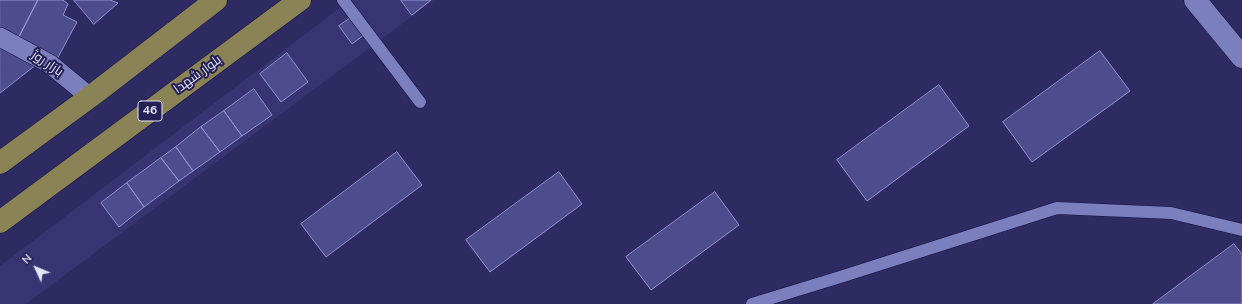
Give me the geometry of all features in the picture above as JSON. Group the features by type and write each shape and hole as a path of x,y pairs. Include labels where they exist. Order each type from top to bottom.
{"main road":[{"path":"0,163 90,97 216,0"},
{"name":"بلوار شهدا","path":"0,222 300,0"}],"street":[{"path":"1195,0 1242,57"},
{"name":"بازار روژ","path":"0,37 50,64 90,97"}],"lane":[{"path":"343,0 420,102"},
{"path":"752,304 1057,208 1171,213 1242,230"}],"shaded area":[{"path":"350,0 434,0 26,304 0,304 0,266"}],"building":[{"path":"0,0 38,0 18,39 0,29"},
{"path":"38,0 63,0 68,4 63,15 77,22 56,61 18,39"},
{"path":"74,0 110,0 118,3 94,24"},
{"path":"401,0 431,0 412,15"},
{"path":"352,17 364,35 352,44 339,26"},
{"path":"0,42 37,64 0,93"},
{"path":"1100,51 1130,91 1032,162 1003,122"},
{"path":"287,53 308,82 281,102 260,74"},
{"path":"939,85 969,126 867,201 837,160"},
{"path":"254,89 272,115 242,136 224,111"},
{"path":"224,111 242,136 220,152 201,127"},
{"path":"201,127 220,152 193,171 176,147"},
{"path":"176,147 193,171 179,181 161,158"},
{"path":"397,152 422,185 326,257 301,224"},
{"path":"161,158 179,181 144,207 127,183"},
{"path":"559,172 582,204 490,272 466,240"},
{"path":"127,183 144,207 119,227 101,203"},
{"path":"715,192 739,225 651,290 626,257"},
{"path":"1234,244 1242,254 1242,304 1153,304"}]}
